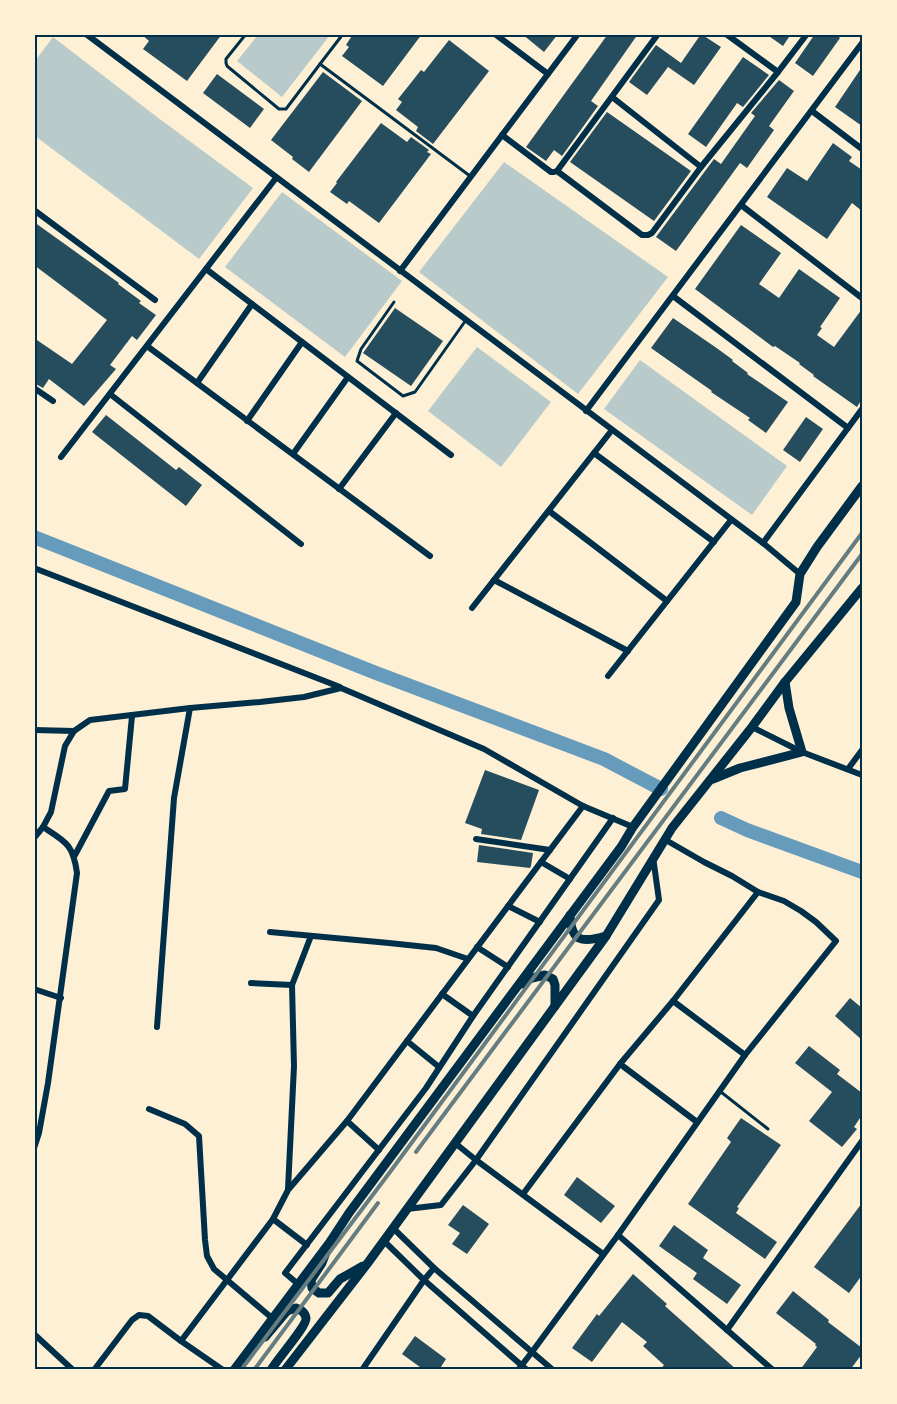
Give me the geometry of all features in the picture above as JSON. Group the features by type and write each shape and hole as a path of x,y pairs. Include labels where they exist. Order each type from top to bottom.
{"main road":[{"path":"235,1368 621,847 633,827 796,602 801,574 817,547 862,486"},
{"path":"285,1370 367,1264 606,936 672,828 752,728 785,682 862,588"},
{"path":"710,780 740,768 802,752 789,708 785,682"},
{"path":"570,914 570,927 578,939 593,940 606,936"},
{"path":"517,987 532,978 544,975 553,979 555,1006"},
{"path":"330,1242 322,1263 312,1275 310,1284 315,1292 328,1293 340,1279 367,1264"},
{"path":"235,1368 287,1311 296,1308 306,1317 305,1322 271,1370"}],"street":[{"path":"86,34 763,543 801,574"},
{"path":"495,34 549,74"},
{"path":"400,271 578,34"},
{"path":"555,171 658,34"},
{"path":"726,34 778,72"},
{"path":"502,135 642,235 648,235 652,233 701,167 807,34"},
{"path":"586,411 862,43"},
{"path":"612,97 701,167"},
{"path":"812,111 862,149"},
{"path":"61,457 276,178"},
{"path":"741,205 862,298"},
{"path":"34,210 155,300"},
{"path":"206,269 451,455"},
{"path":"673,296 848,428"},
{"path":"197,383 252,304"},
{"path":"247,421 302,342"},
{"path":"147,346 430,556"},
{"path":"293,454 348,377"},
{"path":"34,388 53,401"},
{"path":"110,394 301,544"},
{"path":"763,543 862,409"},
{"path":"339,489 396,413"},
{"path":"472,608 612,430"},
{"path":"594,453 714,542"},
{"path":"549,510 667,601"},
{"path":"608,676 731,520"},
{"path":"34,568 341,688 484,749 583,806 633,827"},
{"path":"494,580 628,651"},
{"path":"34,838 51,812 65,746 74,731 90,720 293,698 341,688"},
{"path":"156,1027 174,798 190,708"},
{"path":"75,855 110,791 125,789 132,716"},
{"path":"752,728 802,752 862,775"},
{"path":"34,729 74,731"},
{"path":"848,769 862,750"},
{"path":"181,1341 273,1219 288,1190 347,1120 583,806"},
{"path":"298,1284 285,1273 426,1088 473,1016 613,818"},
{"path":"34,1148 45,1103 77,873 75,855 66,842 43,827"},
{"path":"476,839 550,850"},
{"path":"520,1367 618,1235 745,1054 836,941 801,911 784,901 758,892 664,839"},
{"path":"407,1209 441,1204 476,1160 659,900 653,857"},
{"path":"541,862 570,879"},
{"path":"523,1194 620,1064 673,1001 758,892"},
{"path":"508,906 540,922"},
{"path":"270,932 436,948 468,959"},
{"path":"288,1190 294,1066 292,985 311,936"},
{"path":"477,947 508,967"},
{"path":"251,983 292,985"},
{"path":"34,989 61,998"},
{"path":"442,994 473,1016"},
{"path":"673,1001 745,1054"},
{"path":"407,1041 439,1067"},
{"path":"620,1064 697,1122"},
{"path":"149,1109 185,1124 199,1136 207,1256 214,1269 272,1318"},
{"path":"347,1120 379,1150"},
{"path":"728,1330 862,1142"},
{"path":"455,1143 603,1254"},
{"path":"273,1219 307,1245"},
{"path":"393,1228 434,1268 553,1370"},
{"path":"618,1235 773,1370"},
{"path":"384,1240 424,1280 520,1367 527,1370"},
{"path":"362,1370 434,1268"},
{"path":"94,1370 132,1320 140,1315 148,1316 223,1370"},
{"path":"34,1334 73,1370"}],"lane":[{"path":"246,34 226,59 226,63 279,109 286,109 343,34"},
{"path":"320,64 471,177"},
{"path":"394,302 361,349 357,361 403,396 415,392 466,320"},
{"path":"720,1091 768,1129"}],"shaded area":[{"path":"258,35 330,35 282,97 237,61"},
{"path":"53,37 253,188 199,259 35,136 35,61"},
{"path":"504,162 668,277 578,394 419,272"},
{"path":"282,192 402,281 345,357 225,267"},
{"path":"477,347 551,402 501,467 428,411"},
{"path":"640,360 787,466 752,515 604,409"}],"building":[{"path":"141,34 222,34 187,81 143,49 149,41"},
{"path":"353,34 422,34 383,86 342,56 349,47 346,45"},
{"path":"522,34 558,34 544,52"},
{"path":"608,34 638,34 591,101 598,106 562,156 554,150 546,161 526,147"},
{"path":"701,34 721,47 694,85 668,67 647,95 629,82 656,45 681,63"},
{"path":"766,34 791,34 783,46"},
{"path":"815,34 835,34 840,38 813,76 795,63"},
{"path":"449,40 489,71 433,144 416,131 418,127 396,110 402,102 398,99 421,70 424,72"},
{"path":"743,57 769,75 743,107 737,103 706,147 688,134"},
{"path":"862,67 862,126 835,107"},
{"path":"323,72 362,101 309,172 271,140"},
{"path":"217,74 264,109 250,128 203,93"},
{"path":"779,80 794,91 769,126 774,130 747,168 740,163 676,251 656,237 714,159 721,164 755,116 751,113"},
{"path":"607,112 691,171 654,221 570,162"},
{"path":"381,123 407,142 411,137 431,154 379,223 349,201 347,204 330,192"},
{"path":"833,143 852,157 849,161 862,170 862,211 852,203 827,239 767,197 787,168 807,181"},
{"path":"34,222 119,283 141,301 139,303 156,315 137,340 132,336 110,365 116,369 84,406 49,379 43,388 34,383 34,338 72,364 107,320 34,265"},
{"path":"741,225 781,253 759,284 779,298 799,269 840,298 817,335 834,347 862,309 862,399 857,407 813,376 800,363 775,346 773,347 695,289"},
{"path":"395,308 443,341 411,386 363,353"},
{"path":"673,318 788,402 766,433 748,420 750,418 651,348"},
{"path":"106,415 176,470 179,467 202,485 186,506 92,432"},
{"path":"806,417 823,429 800,462 783,450"},
{"path":"485,770 539,790 521,840 481,834 482,829 465,823"},
{"path":"479,845 533,853 531,866 530,868 477,862"},
{"path":"850,998 862,1008 862,1040 835,1016"},
{"path":"809,1046 840,1070 837,1074 862,1093 862,1115 854,1127 857,1129 842,1147 809,1121 832,1092 795,1063"},
{"path":"741,1118 781,1145 737,1207 739,1208 736,1213 777,1242 765,1259 688,1204 731,1142 727,1138"},
{"path":"577,1177 615,1206 601,1223 564,1195"},
{"path":"862,1203 862,1275 849,1293 814,1267"},
{"path":"463,1205 489,1224 467,1254 452,1244 460,1233 448,1225"},
{"path":"674,1225 708,1250 703,1258 741,1285 727,1304 693,1279 697,1273 659,1246"},
{"path":"633,1274 667,1304 665,1306 737,1370 660,1370 664,1365 643,1346 647,1342 622,1322 592,1362 572,1348 597,1314 599,1316"},
{"path":"793,1291 862,1348 862,1354 850,1370 800,1370 817,1347 776,1313"},
{"path":"415,1336 446,1359 439,1370 424,1370 402,1354"}],"waterway":[{"path":"34,537 376,673 604,759 661,789"},
{"path":"721,818 747,830 862,872"}],"railway":[{"path":"241,1370 862,533"},
{"path":"416,1152 862,554"},
{"path":"254,1370 378,1203"}]}
